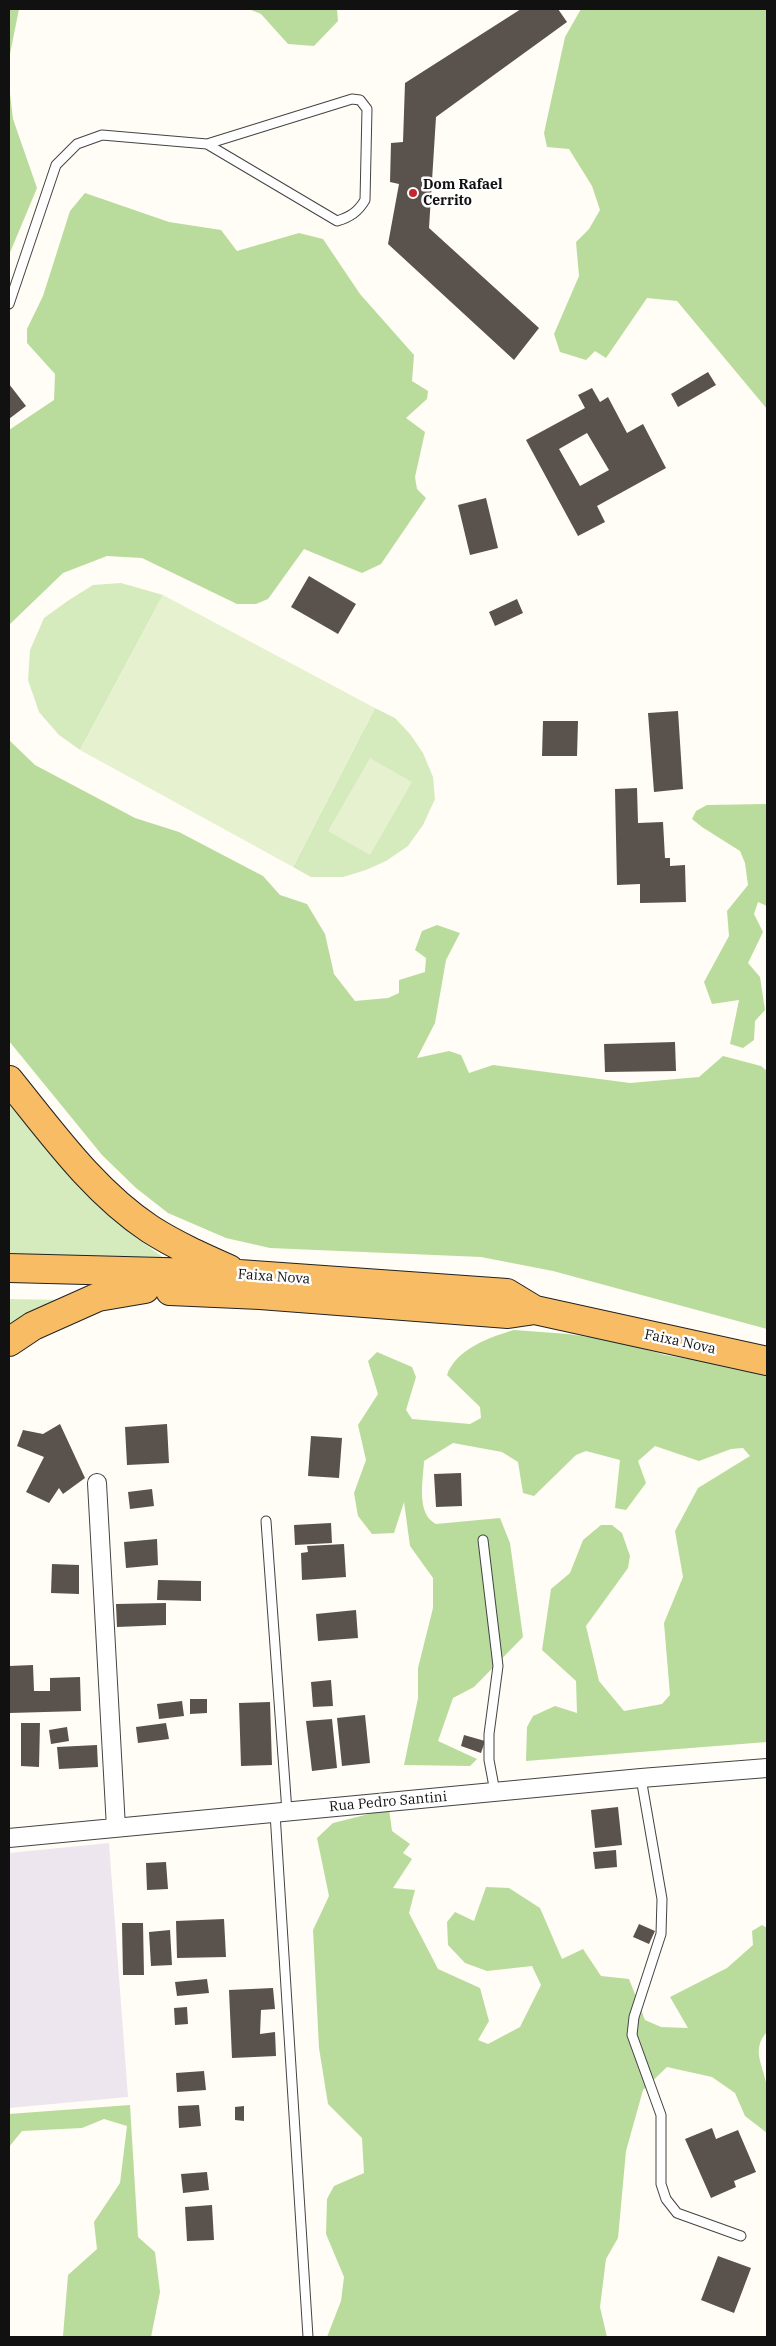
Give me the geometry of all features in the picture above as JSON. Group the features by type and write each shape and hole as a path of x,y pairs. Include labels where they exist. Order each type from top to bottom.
{"highway":[{"path":"9,1080 101,1189 130,1214 151,1230 193,1253 239,1274"},
{"name":"Faixa Nova","path":"9,1268 239,1274 507,1293 535,1310 767,1360"},
{"name":"Faixa Nova","path":"9,1285 260,1295 508,1314 535,1310"},
{"path":"9,1342 32,1326 98,1297 145,1289"}],"street":[{"path":"96,1483 116,1828"},
{"name":"Rua Pedro Santini","path":"9,1838 640,1778 767,1768"}],"lane":[{"path":"9,304 56,165 77,144 102,135 207,144 352,98 360,100 367,110 364,200 359,210 337,221 207,144"},
{"path":"266,1522 308,2337"},
{"path":"483,1540 498,1666 489,1734 489,1760 495,1792"},
{"path":"640,1778 662,1899 661,1934 634,2017 632,2035 661,2116 660,2184 666,2199 677,2213 740,2236"}],"shaded area":[{"path":"109,1843 128,2097 9,2108 9,1853"}],"green space":[{"path":"9,9 19,9 9,59"},
{"path":"249,9 337,9 338,21 314,46 288,44 261,14"},
{"path":"581,9 767,9 767,409 677,301 647,298 606,358 595,351 586,360 560,352 554,334 579,276 576,242 589,229 600,210 592,186 569,149 547,147 544,133 565,37"},
{"path":"9,85 13,119 37,188 9,255"},
{"path":"85,193 169,222 221,230 237,251 299,233 323,239 360,294 414,355 412,381 428,391 427,399 406,418 425,432 415,477 417,489 426,498 381,564 362,573 304,549 268,599 256,604 237,604 142,558 107,556 63,573 9,625 9,430 54,400 55,374 27,343 27,329 43,296 70,211"},
{"path":"121,583 163,595 80,750 59,735 39,712 28,680 30,650 44,618 93,585"},
{"path":"163,595 375,708 293,867 80,750"},
{"path":"375,708 395,718 410,734 423,753 433,777 435,799 423,825 408,846 386,861 343,877 311,877 293,867"},
{"path":"9,740 35,765 135,818 179,832 263,876 280,895 307,904 325,934 334,974 355,1001 388,998 399,993 399,980 425,972 426,958 415,950 422,931 437,925 460,933 446,960 435,1023 417,1058 449,1051 461,1055 469,1073 493,1065 630,1083 699,1077 723,1056 761,1066 767,1071 767,1329 553,1271 481,1257 270,1248 226,1238 168,1213 136,1188 102,1155 9,1041"},
{"path":"370,758 412,782 370,855 328,831"},
{"path":"767,804 767,906 758,902 754,914 763,932 748,963 760,977 765,1010 755,1021 754,1040 743,1048 730,1044 739,1000 712,1004 704,982 729,936 727,911 748,885 745,863 740,851 692,819 696,811 707,805"},
{"path":"9,1101 111,1218 165,1259 9,1254"},
{"path":"9,1299 66,1300 9,1332"},
{"path":"514,1330 568,1334 617,1341 665,1355 767,1372 767,1742 526,1761 527,1727 533,1716 555,1706 577,1713 576,1681 542,1650 551,1589 570,1573 583,1540 601,1525 612,1525 622,1533 630,1556 628,1568 586,1626 599,1681 624,1711 662,1704 670,1695 664,1623 683,1577 675,1531 698,1488 750,1456 743,1448 731,1449 699,1461 655,1446 638,1461 646,1483 626,1510 615,1508 620,1460 586,1451 576,1455 534,1496 523,1493 518,1462 502,1452 453,1443 424,1461 423,1505 430,1519 436,1524 500,1518 510,1543 523,1637 474,1687 453,1698 438,1741 477,1759 470,1766 404,1765 418,1698 418,1668 433,1608 433,1578 410,1546 404,1502 394,1533 372,1534 358,1516 354,1493 366,1460 358,1425 378,1394 368,1361 377,1352 412,1367 416,1377 406,1410 412,1419 470,1424 481,1418 480,1407 447,1375 451,1366 475,1345"},
{"path":"389,1809 392,1831 410,1844 403,1853 412,1859 393,1888 415,1890 409,1913 438,1969 480,1988 489,2021 478,2040 488,2044 520,2027 541,1985 532,1966 487,1971 465,1963 448,1945 447,1922 455,1912 474,1921 486,1887 509,1888 540,1908 562,1959 583,1949 601,1976 629,1979 645,2020 661,2027 688,2028 670,1997 727,1968 753,1945 752,1931 762,1925 767,1928 767,2032 759,2046 759,2053 767,2090 767,2133 745,2116 735,2093 712,2077 667,2067 643,2090 626,2151 618,2238 606,2259 600,2307 607,2337 327,2337 341,2301 344,2277 326,2234 327,2199 334,2186 364,2173 362,2138 328,2104 319,2048 313,1930 329,1896 317,1838 333,1823"},
{"path":"130,2105 138,2237 155,2252 160,2292 151,2337 59,2337 63,2336 68,2275 97,2249 94,2222 120,2183 127,2126 104,2119 82,2128 22,2131 9,2147 9,2114"}],"building":[{"path":"521,9 558,9 567,22 436,117 429,228 539,328 514,360 388,244 399,184 390,182 391,143 403,142 405,83"},
{"path":"708,372 716,385 678,407 671,394"},
{"path":"9,384 26,406 9,419"},
{"path":"592,388 600,402 608,397 627,433 643,424 666,468 597,506 605,522 578,536 526,440 585,408 578,395","holes":["587,433 609,470 580,486 559,449"]},
{"path":"486,498 498,548 470,555 458,505"},
{"path":"309,576 356,604 338,634 291,607"},
{"path":"517,599 523,613 495,626 489,612"},
{"path":"678,711 683,789 654,792 648,713"},
{"path":"543,721 578,721 577,756 542,756"},
{"path":"637,788 638,823 663,822 665,858 670,858 670,866 685,865 686,902 640,903 640,884 617,885 615,789"},
{"path":"675,1042 676,1071 605,1072 604,1044"},
{"path":"60,1424 85,1478 63,1494 59,1488 49,1503 26,1492 44,1457 17,1446 23,1430 43,1434"},
{"path":"167,1424 169,1463 127,1465 125,1427"},
{"path":"311,1436 342,1438 339,1478 308,1476"},
{"path":"461,1473 462,1506 436,1507 434,1474"},
{"path":"152,1489 154,1506 130,1509 128,1492"},
{"path":"331,1523 332,1543 295,1545 294,1525"},
{"path":"157,1539 158,1565 126,1568 124,1542"},
{"path":"344,1544 346,1577 302,1580 301,1553 308,1552 307,1546"},
{"path":"52,1564 79,1565 79,1594 51,1593"},
{"path":"158,1580 201,1581 201,1601 157,1600"},
{"path":"166,1603 166,1625 117,1627 116,1604"},
{"path":"356,1610 358,1638 318,1641 316,1614"},
{"path":"33,1665 34,1691 50,1691 50,1678 80,1677 81,1711 9,1713 9,1666"},
{"path":"331,1680 333,1706 313,1707 311,1682"},
{"path":"190,1699 207,1699 207,1713 190,1714"},
{"path":"182,1701 184,1716 159,1719 157,1704"},
{"path":"270,1702 272,1765 241,1766 239,1703"},
{"path":"365,1715 370,1763 342,1766 337,1718"},
{"path":"332,1719 337,1768 312,1771 306,1721"},
{"path":"21,1723 40,1723 39,1767 21,1766"},
{"path":"166,1723 169,1739 138,1743 136,1727"},
{"path":"67,1727 69,1741 51,1744 49,1730"},
{"path":"464,1735 485,1741 481,1753 461,1746"},
{"path":"97,1745 98,1767 59,1769 57,1747"},
{"path":"618,1807 622,1845 595,1848 591,1810"},
{"path":"616,1850 617,1867 595,1869 593,1852"},
{"path":"166,1862 168,1889 147,1890 146,1863"},
{"path":"224,1919 226,1957 177,1958 176,1921"},
{"path":"122,1923 143,1923 144,1975 123,1975"},
{"path":"639,1924 655,1931 649,1944 633,1937"},
{"path":"170,1930 172,1965 151,1966 149,1932"},
{"path":"207,1979 209,1993 177,1996 175,1982"},
{"path":"273,1988 275,2009 261,2010 260,2034 275,2032 276,2056 232,2058 229,1990"},
{"path":"187,2007 188,2024 175,2025 174,2008"},
{"path":"204,2071 206,2090 177,2092 176,2073"},
{"path":"199,2105 201,2126 179,2128 178,2106"},
{"path":"244,2106 244,2121 235,2120 235,2107"},
{"path":"712,2128 716,2139 738,2130 756,2172 734,2181 736,2187 711,2198 685,2139"},
{"path":"207,2172 209,2190 183,2193 181,2174"},
{"path":"212,2205 214,2240 187,2241 185,2207"},
{"path":"718,2256 751,2268 734,2313 701,2300"}],"place":[{"name":"Dom Rafael Cerrito","path":"413,193"}]}
